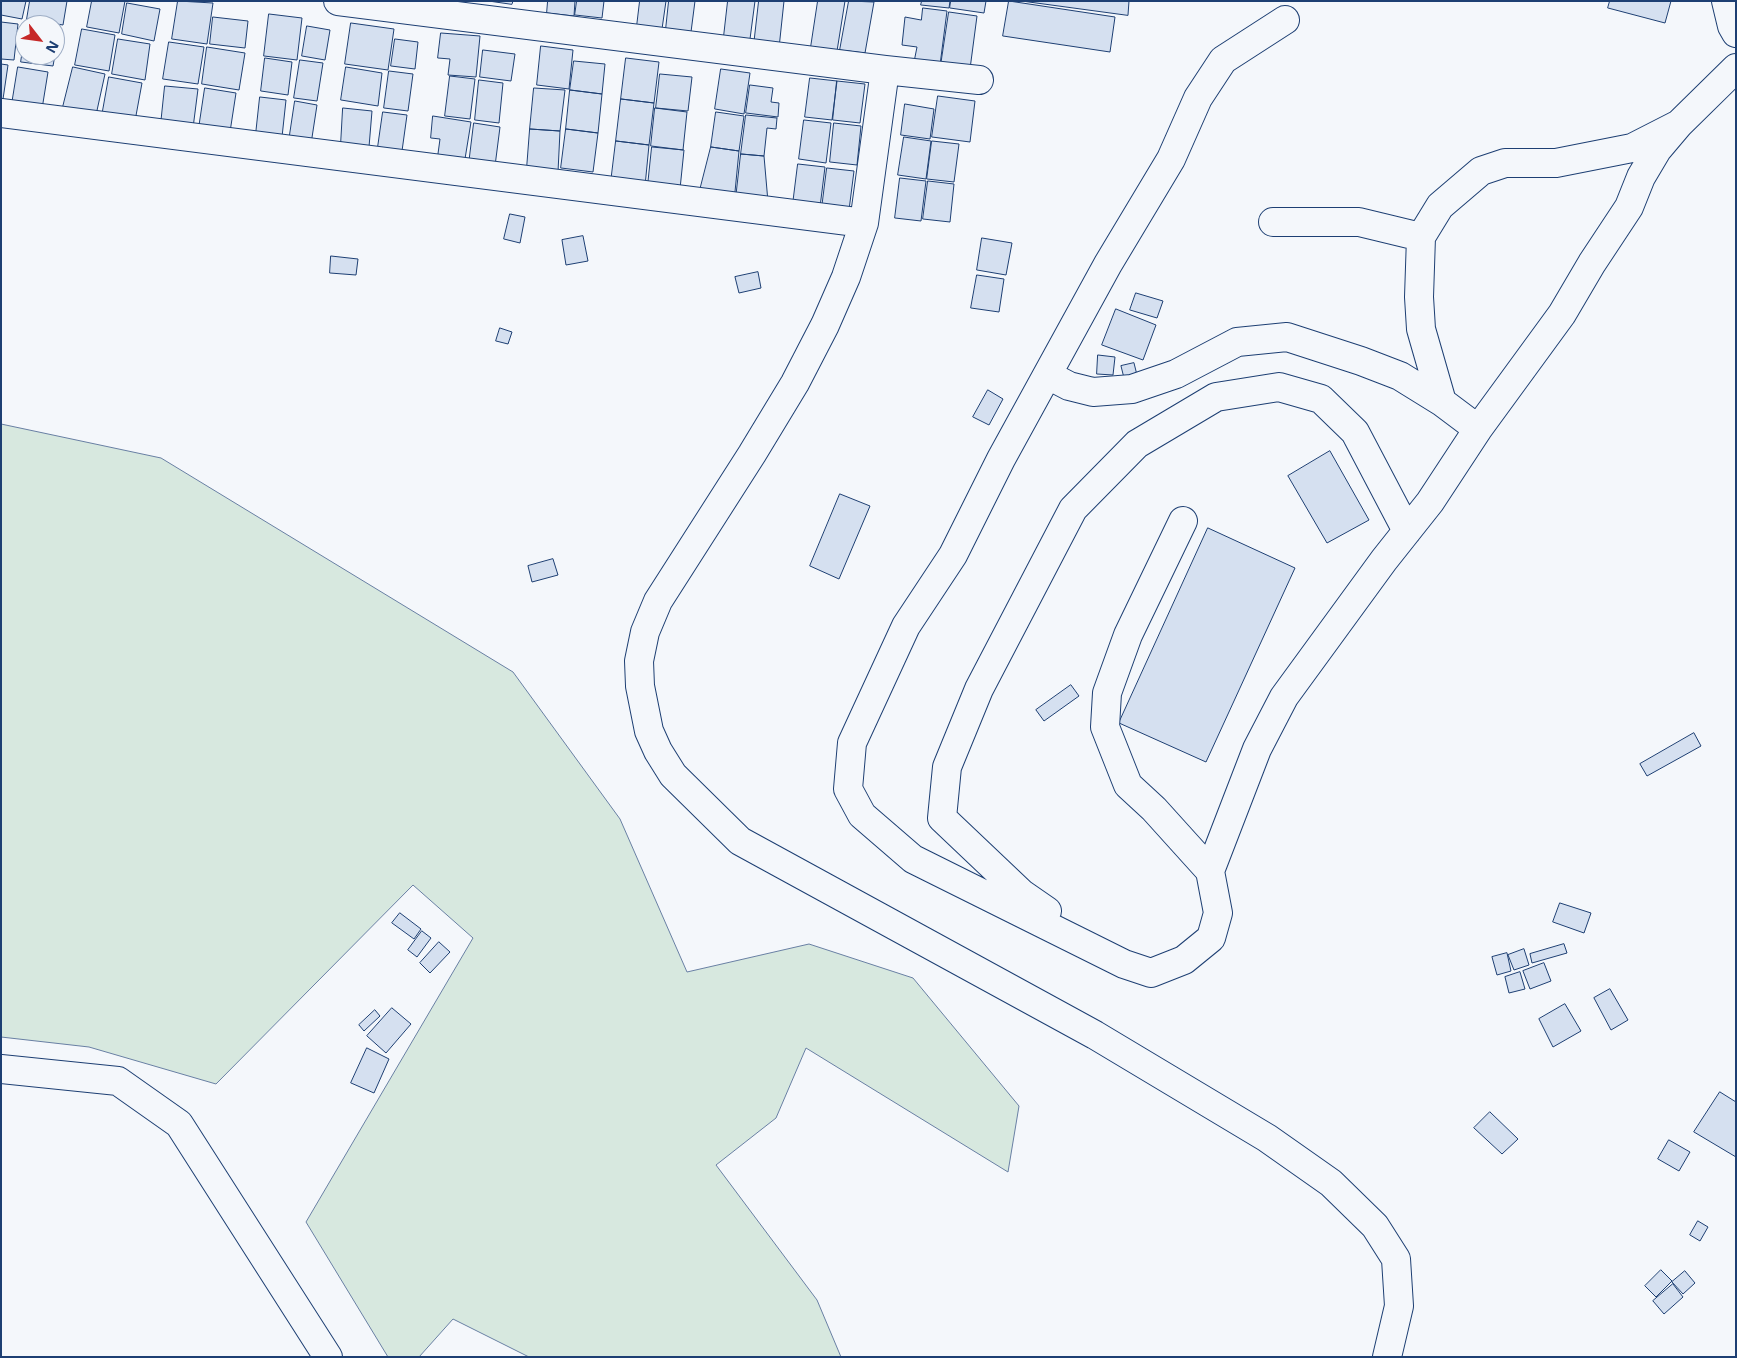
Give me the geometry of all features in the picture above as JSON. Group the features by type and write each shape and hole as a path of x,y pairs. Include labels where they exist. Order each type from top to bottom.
{"street":[{"path":"338,1 979,80"},
{"path":"1726,1 1732,26 1736,33"},
{"path":"1183,521 1128,635 1107,693 1105,727 1128,785 1154,809 1210,871 1218,913 1211,938 1184,960 1151,974 1124,964 913,859 862,815 848,789 852,743 906,626 953,556 1001,459 1108,264 1171,159 1198,98 1223,60 1285,20"},
{"path":"1210,871 1257,749 1284,697 1384,560 1430,502 1478,429 1562,314 1592,263 1629,207 1641,177 1657,150 1678,124 1736,68"},
{"path":"886,70 864,222 846,276 825,324 795,383 658,601 645,632 639,661 640,686 649,731 658,751 673,775 740,841 1095,1035 1267,1138 1331,1183 1375,1226 1396,1259 1399,1306 1387,1357"},
{"path":"1,113 864,222"},
{"path":"1442,402 1421,329 1419,297 1421,237 1440,206 1481,171 1505,163 1556,162 1632,148 1678,124"},
{"path":"1273,222 1359,222 1421,237"},
{"path":"1048,375 1069,386 1093,392 1132,389 1176,374 1237,342 1287,337 1400,376 1442,402 1478,429"},
{"path":"1124,964 1021,893 942,818 947,767 979,690 1072,509 1137,444 1216,397 1279,387 1321,399 1356,432 1407,531"},
{"path":"1,1068 118,1081 179,1124 328,1357"}],"shaded area":[{"path":"1,424 161,458 513,672 620,819 687,972 809,944 913,978 1019,1106 1008,1172 806,1048 776,1118 716,1165 817,1300 841,1357 529,1357 453,1319 419,1357 388,1357 306,1222 473,938 413,885 216,1084 89,1047 1,1037"}],"building":[{"path":"1,1 26,1 23,15 15,15 15,18 1,15"},
{"path":"30,1 67,1 65,15 28,15"},
{"path":"92,1 125,1 119,33 87,27"},
{"path":"178,1 213,3 207,44 172,39"},
{"path":"489,1 513,1 512,4"},
{"path":"548,1 575,1 574,16 547,13"},
{"path":"577,1 604,1 602,18 575,15"},
{"path":"640,1 666,1 662,29 637,26"},
{"path":"669,1 695,1 691,32 666,29"},
{"path":"728,1 755,1 750,39 724,36"},
{"path":"759,1 784,1 779,48 754,45"},
{"path":"818,1 845,1 837,51 811,47"},
{"path":"849,1 874,2 865,53 840,50"},
{"path":"922,1 950,1 949,8 921,5"},
{"path":"951,1 986,1 984,13 950,8"},
{"path":"1009,1 1115,17 1110,52 1003,36"},
{"path":"1022,1 1129,1 1128,15"},
{"path":"1610,1 1671,1 1665,23 1608,8"},
{"path":"127,3 160,9 154,41 122,34"},
{"path":"923,8 947,11 940,65 914,62 917,47 902,45 905,17 921,20"},
{"path":"949,12 977,16 970,69 941,65"},
{"path":"269,14 302,18 297,60 264,56"},
{"path":"213,17 248,21 245,48 210,44"},
{"path":"1,22 15,24 14,60 1,59"},
{"path":"351,23 394,29 388,70 345,64"},
{"path":"307,26 330,30 325,60 302,56"},
{"path":"82,29 115,35 109,71 75,65"},
{"path":"441,33 480,36 476,77 448,75 450,59 438,58"},
{"path":"118,39 150,44 145,80 112,74"},
{"path":"395,39 418,42 415,69 391,66"},
{"path":"169,42 204,47 198,84 163,79"},
{"path":"541,46 573,50 569,89 537,85"},
{"path":"207,47 245,53 239,90 202,84"},
{"path":"483,50 515,54 511,81 480,77"},
{"path":"265,58 292,62 288,95 261,91"},
{"path":"626,58 659,62 654,103 621,99"},
{"path":"300,60 323,63 317,101 294,98"},
{"path":"574,61 605,64 602,94 570,90"},
{"path":"1,64 8,65 2,106 1,106"},
{"path":"18,67 48,72 42,109 12,104"},
{"path":"73,67 105,74 96,115 63,107"},
{"path":"346,67 382,73 378,106 341,100"},
{"path":"721,69 750,73 744,114 715,109"},
{"path":"389,71 413,74 408,111 384,108"},
{"path":"660,74 692,77 688,111 656,108"},
{"path":"450,76 475,79 470,119 445,116"},
{"path":"109,77 142,83 135,121 102,116"},
{"path":"810,78 837,81 832,120 805,117"},
{"path":"479,80 503,83 499,123 475,120"},
{"path":"837,81 865,84 860,123 833,120"},
{"path":"750,85 773,88 771,102 779,103 778,117 746,113"},
{"path":"165,86 198,89 193,128 161,124"},
{"path":"205,88 236,93 230,132 199,128"},
{"path":"534,88 565,90 560,131 530,129"},
{"path":"570,90 602,94 598,133 566,129"},
{"path":"938,96 975,101 970,142 932,137"},
{"path":"260,97 286,100 282,137 256,134"},
{"path":"621,99 654,103 649,145 616,141"},
{"path":"295,101 317,105 311,144 289,141"},
{"path":"905,104 934,109 930,139 901,135"},
{"path":"343,108 372,111 369,147 341,144"},
{"path":"655,108 687,112 683,150 651,146"},
{"path":"383,112 407,115 402,151 378,147"},
{"path":"716,112 744,116 739,151 711,147"},
{"path":"746,115 777,118 776,129 767,128 764,156 741,154"},
{"path":"433,116 471,122 464,165 437,161 440,139 431,138"},
{"path":"804,120 831,123 826,163 799,159"},
{"path":"474,123 500,127 495,166 469,164"},
{"path":"834,123 861,126 857,165 830,162"},
{"path":"530,129 560,131 558,172 527,168"},
{"path":"566,129 598,133 593,172 561,168"},
{"path":"904,137 931,141 926,179 898,175"},
{"path":"616,141 649,145 645,186 611,182"},
{"path":"932,141 959,144 954,182 927,179"},
{"path":"652,147 684,150 680,189 648,185"},
{"path":"711,147 739,151 734,202 698,198"},
{"path":"741,154 764,156 768,202 736,198"},
{"path":"798,164 825,167 820,207 793,204"},
{"path":"827,168 854,171 849,210 822,208"},
{"path":"900,178 926,181 921,221 895,218"},
{"path":"928,181 954,184 950,222 923,219"},
{"path":"510,214 525,217 520,243 504,239"},
{"path":"583,236 588,261 566,265 562,240"},
{"path":"982,238 1012,243 1006,275 977,270"},
{"path":"331,256 358,259 356,275 330,273"},
{"path":"758,272 761,288 739,293 735,277"},
{"path":"977,275 1004,279 999,312 971,308"},
{"path":"1136,293 1163,301 1157,318 1130,310"},
{"path":"1116,309 1156,325 1143,360 1102,345"},
{"path":"500,328 512,332 508,344 496,341"},
{"path":"1098,355 1115,357 1113,375 1097,374"},
{"path":"1134,363 1137,375 1124,378 1121,366"},
{"path":"988,390 1003,399 989,425 973,417"},
{"path":"1330,451 1369,520 1327,543 1288,476"},
{"path":"840,494 870,506 839,579 810,566"},
{"path":"1208,528 1295,568 1206,762 1119,723"},
{"path":"553,559 558,575 532,582 528,566"},
{"path":"1071,685 1079,696 1044,721 1036,710"},
{"path":"1694,733 1701,746 1647,776 1640,764"},
{"path":"1560,903 1591,913 1584,933 1553,922"},
{"path":"400,913 421,929 414,939 392,923"},
{"path":"422,931 431,938 417,957 408,950"},
{"path":"439,942 450,952 430,973 420,963"},
{"path":"1564,944 1567,953 1532,963 1530,954"},
{"path":"1524,949 1529,965 1514,970 1508,955"},
{"path":"1507,953 1511,971 1497,975 1492,957"},
{"path":"1544,963 1551,981 1530,989 1523,971"},
{"path":"1520,972 1525,989 1509,993 1505,977"},
{"path":"1610,989 1628,1020 1611,1030 1594,998"},
{"path":"1565,1004 1581,1031 1553,1047 1539,1019"},
{"path":"392,1008 411,1024 386,1053 367,1036"},
{"path":"375,1010 380,1016 364,1031 359,1025"},
{"path":"367,1048 389,1059 374,1093 351,1083"},
{"path":"1720,1092 1736,1102 1736,1157 1694,1132"},
{"path":"1490,1112 1518,1139 1502,1154 1474,1128"},
{"path":"1669,1140 1690,1152 1679,1171 1658,1159"},
{"path":"1698,1221 1708,1227 1700,1241 1690,1235"},
{"path":"1661,1270 1672,1281 1656,1297 1645,1286"},
{"path":"1685,1271 1695,1283 1683,1294 1672,1282"},
{"path":"1673,1284 1683,1297 1664,1314 1653,1301"}]}
